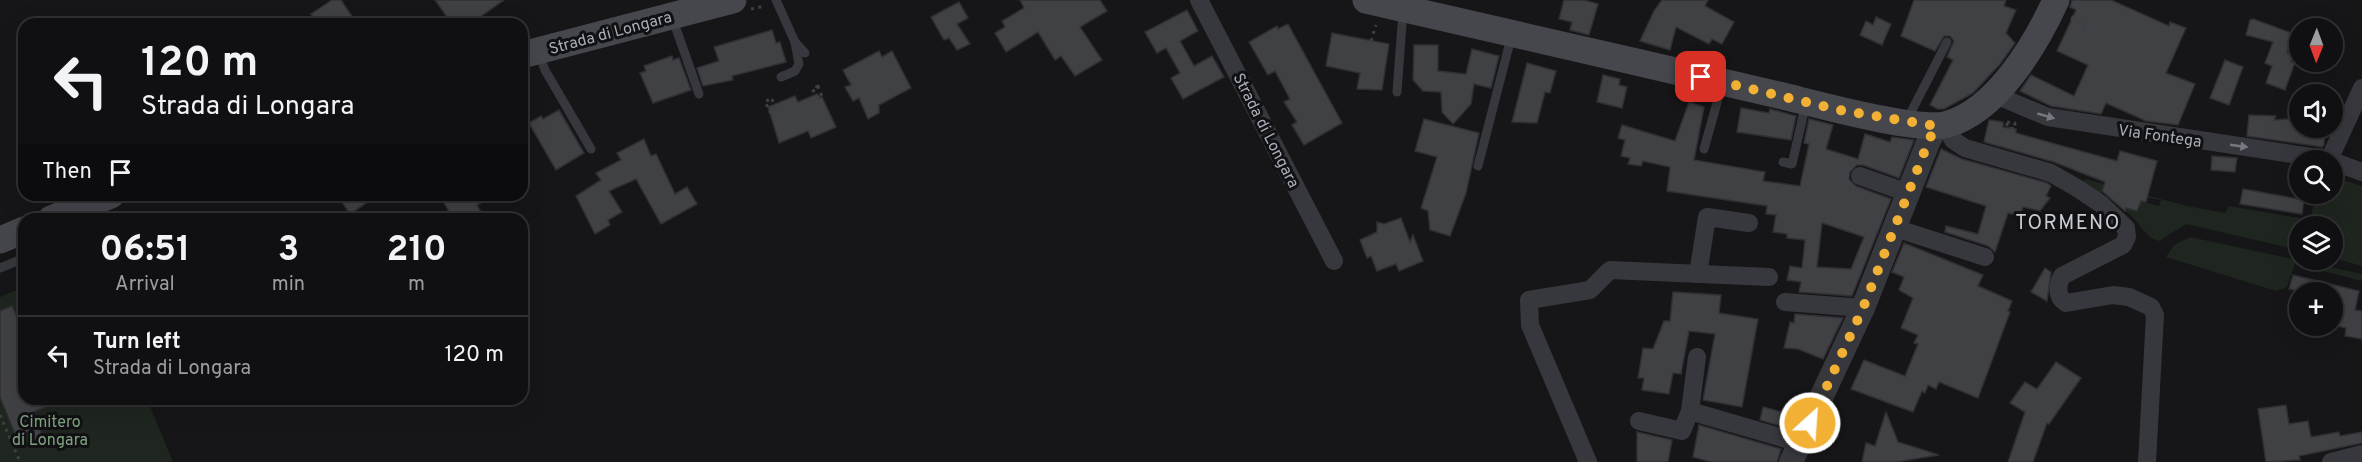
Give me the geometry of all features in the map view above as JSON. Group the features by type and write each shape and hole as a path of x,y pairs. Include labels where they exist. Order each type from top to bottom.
{"main road":[{"name":"Strada di Longara","path":"530,53 733,0"},
{"path":"1384,10 1512,33 1806,102 1906,122 1941,126 1967,117 1993,94 2017,67 2042,30 2064,8"},
{"path":"68,213 97,201"},
{"path":"0,240 18,232"}],"street":[{"name":"Strada di Longara","path":"1199,0 1334,261"},
{"path":"2335,150 2362,88"},
{"name":"Via Fontega","path":"1993,94 2048,117 2289,154"},
{"path":"1690,411 1795,453 1863,308 1908,193 1941,126 1953,140 1965,148 2050,173 2101,204 2126,228 2127,237 2123,245 2062,276 2058,287 2062,301 2066,303 2113,294 2129,297 2151,307 2155,315 2147,462"},
{"name":"Via Fontega","path":"2343,165 2362,172"},
{"path":"1860,176 1908,193"},
{"path":"1698,274 1707,217 1749,223"},
{"path":"1895,228 1985,257"},
{"path":"1588,462 1530,325 1529,300 1590,290 1610,270 1769,277"},
{"path":"1785,302 1863,308"},
{"path":"1639,421 1682,431 1690,411 1697,357"},
{"path":"2331,462 2362,454"}],"lane":[{"path":"776,0 795,42 799,64 795,71 781,77"},
{"path":"1384,10 1400,25 1397,92"},
{"path":"672,17 699,94"},
{"path":"1478,166 1512,33"},
{"path":"795,42 805,53"},
{"path":"1906,122 1947,42"},
{"path":"530,53 545,70 591,149"},
{"path":"1704,149 1722,82"},
{"path":"1783,162 1792,165 1806,102"},
{"path":"0,268 18,260"}],"path":[{"path":"1371,41 1373,28 1384,10"},
{"path":"772,99 775,110 770,112 765,101 772,99"},
{"path":"0,415 20,462"}],"green space":[{"path":"2085,179 2187,206 2225,213 2229,206 2289,216 2289,248 2186,224 2159,241 2149,236 2125,211 2126,208 2137,211 2141,201 2159,206 2161,200 2103,190 2100,198 2083,185"},
{"path":"2343,180 2362,186 2362,266 2343,261 2343,216 2311,216 2314,204 2343,204"},
{"path":"2190,237 2289,258 2289,270 2293,270 2287,287 2276,291 2166,257 2174,245"},
{"path":"2319,270 2343,270 2362,274 2362,281"},
{"name":"Cimitero di Longara","path":"18,290 18,405 149,405 173,462 0,462 0,297"}],"building":[{"path":"332,0 341,0 353,18 313,18 311,14"},
{"path":"435,0 504,0 478,18 448,18"},
{"path":"1020,0 1100,0 1107,11 1080,27 1102,60 1075,76 1061,56 1055,60 1038,32 1006,52 995,33 1005,27 1002,21 1024,8"},
{"path":"1564,0 1584,0 1598,4 1589,35 1570,30 1572,22 1559,19"},
{"path":"1662,0 1708,0 1705,6 1734,22 1722,44 1712,39 1709,44 1676,27 1670,50 1640,41 1654,11"},
{"path":"1914,0 2006,0 2004,6 2016,10 2006,33 2015,43 2000,64 1973,93 1944,109 1930,105 1953,60 1947,57 1954,41 1950,36 1944,36 1935,51 1901,36"},
{"path":"2072,0 2111,0 2169,26 2170,22 2186,28 2166,73 2195,84 2178,125 2146,121 2106,103 2101,114 2051,106 2020,91 2031,75 2074,96 2088,65 2057,51 2076,10 2070,7"},
{"path":"959,2 968,18 957,24 970,44 957,50 949,38 944,40 931,17"},
{"path":"1187,10 1198,31 1180,41 1194,66 1212,56 1224,77 1183,99 1171,78 1180,73 1166,48 1157,53 1145,32"},
{"path":"1876,17 1891,24 1882,45 1860,35 1866,21 1873,25"},
{"path":"2253,19 2289,32 2287,53 2289,54 2289,72 2291,72 2285,90 2266,83 2272,66 2265,63 2273,42 2246,35 2250,20"},
{"path":"1288,24 1342,123 1304,145 1292,125 1297,122 1284,102 1290,99 1275,71 1268,75 1249,42 1277,26 1278,29"},
{"path":"772,30 776,43 780,42 786,62 732,76 733,80 703,86 697,68 719,61 714,47"},
{"path":"1332,33 1389,44 1382,90 1357,89 1360,73 1326,66"},
{"path":"1414,45 1438,45 1438,71 1466,74 1472,49 1499,56 1491,88 1474,84 1471,104 1453,124 1442,112 1441,92 1423,91 1413,80"},
{"path":"879,51 882,57 892,51 911,88 879,105 879,113 868,119 859,98 853,101 845,87 851,85 843,70"},
{"path":"672,56 673,60 679,58 691,90 653,103 640,73 646,71 644,66"},
{"path":"2225,60 2243,67 2229,105 2210,98"},
{"path":"1527,63 1556,71 1550,93 1545,92 1537,123 1512,122"},
{"path":"1603,75 1620,79 1619,85 1627,87 1622,108 1597,102"},
{"path":"817,94 819,98 822,97 836,127 811,138 808,131 779,143 768,107 795,96 798,102"},
{"path":"1689,102 1704,107 1694,160 1765,172 1763,181 1800,186 1809,144 1804,143 1809,119 1833,125 1826,149 1858,159 1865,134 1890,142 1892,137 1914,140 1899,178 1863,165 1857,165 1850,172 1849,179 1856,186 1891,199 1852,296 1799,292 1801,282 1787,280 1790,266 1802,268 1805,240 1787,238 1787,234 1773,232 1776,215 1766,214 1767,206 1667,191 1670,167 1643,161 1641,166 1628,164 1630,158 1621,156 1625,140 1618,138 1622,125 1675,141","holes":["1822,223 1864,237 1851,269 1817,267"]},
{"path":"1741,108 1769,113 1770,109 1796,116 1791,140 1737,132"},
{"path":"559,110 584,153 556,170 529,123 541,116 543,119"},
{"path":"2249,115 2276,116 2274,120 2289,119 2289,138 2324,138 2324,145 2322,147 2247,136"},
{"path":"1424,119 1479,133 1466,193 1450,236 1430,230 1428,211 1421,208 1437,157 1415,151"},
{"path":"1989,120 2003,122 2003,127 2016,129 2016,133 2117,161 2120,151 2157,161 2146,202 2141,201 2137,211 2126,208 2125,211 2102,191 2105,182 2054,162 1984,142"},
{"path":"644,139 651,156 656,154 675,194 687,187 697,204 661,224 636,179 609,191 622,212 608,220 610,225 595,234 576,196 601,180 596,173 621,160 617,153"},
{"path":"1941,149 1962,159 2047,183 2051,186 2046,196 2050,198 2040,211 2023,207 2020,216 2008,213 1995,252 1988,246 1945,232 1946,226 1978,234 1986,206 1926,187"},
{"path":"2212,156 2237,158 2235,172 2211,170"},
{"path":"2243,189 2289,197 2289,204 2303,204 2302,214 2240,204"},
{"path":"341,201 369,201 351,213"},
{"path":"443,201 485,201 477,205 482,213 450,213"},
{"path":"1401,218 1410,242 1413,235 1423,261 1399,271 1396,264 1377,271 1371,256 1367,258 1360,240 1377,232 1377,222 1384,224"},
{"path":"1904,243 1983,275 1978,286 2012,301 1978,398 1939,382 1936,389 1928,385 1925,393 1922,391 1913,412 1851,389 1864,360 1905,376 1918,344 1914,343 1918,335 1901,328 1913,298 1899,290 1904,277 1892,272"},
{"path":"2045,268 2051,272 2047,301 2031,292"},
{"path":"2293,275 2322,282 2291,282"},
{"path":"2343,287 2359,291 2355,310 2362,311 2362,339 2345,336 2346,328 2343,327"},
{"path":"1673,292 1721,295 1719,313 1758,319 1742,407 1703,400 1715,334 1689,331 1681,374 1673,373 1669,394 1642,390 1644,378 1638,378 1643,348 1653,349 1664,321 1670,321"},
{"path":"12,306 18,320 18,405 50,405 33,412 43,437 20,446 0,397 0,311"},
{"path":"1795,314 1843,318 1823,359 1798,349 1784,348 1790,322 1794,323"},
{"path":"2056,362 2081,378 2049,424 2047,423 2033,462 2008,462 2025,412 2010,403 2025,382 2037,389"},
{"path":"2286,405 2289,424 2308,421 2311,437 2339,432 2340,436 2362,432 2362,443 2299,456 2300,460 2266,462 2258,409"},
{"path":"1763,407 1797,416 1791,429 1760,420"},
{"path":"1886,412 1898,442 1939,455 1896,462 1862,462 1866,443 1875,446"},
{"path":"1699,425 1781,449 1777,462 1711,462 1693,457"},
{"path":"1637,432 1672,440 1668,462 1637,462"}],"district":[{"name":"TORMENO","path":"2068,222"}],"route":[{"path":"1701,77 1839,110 1936,126 1863,308 1810,423"}]}
